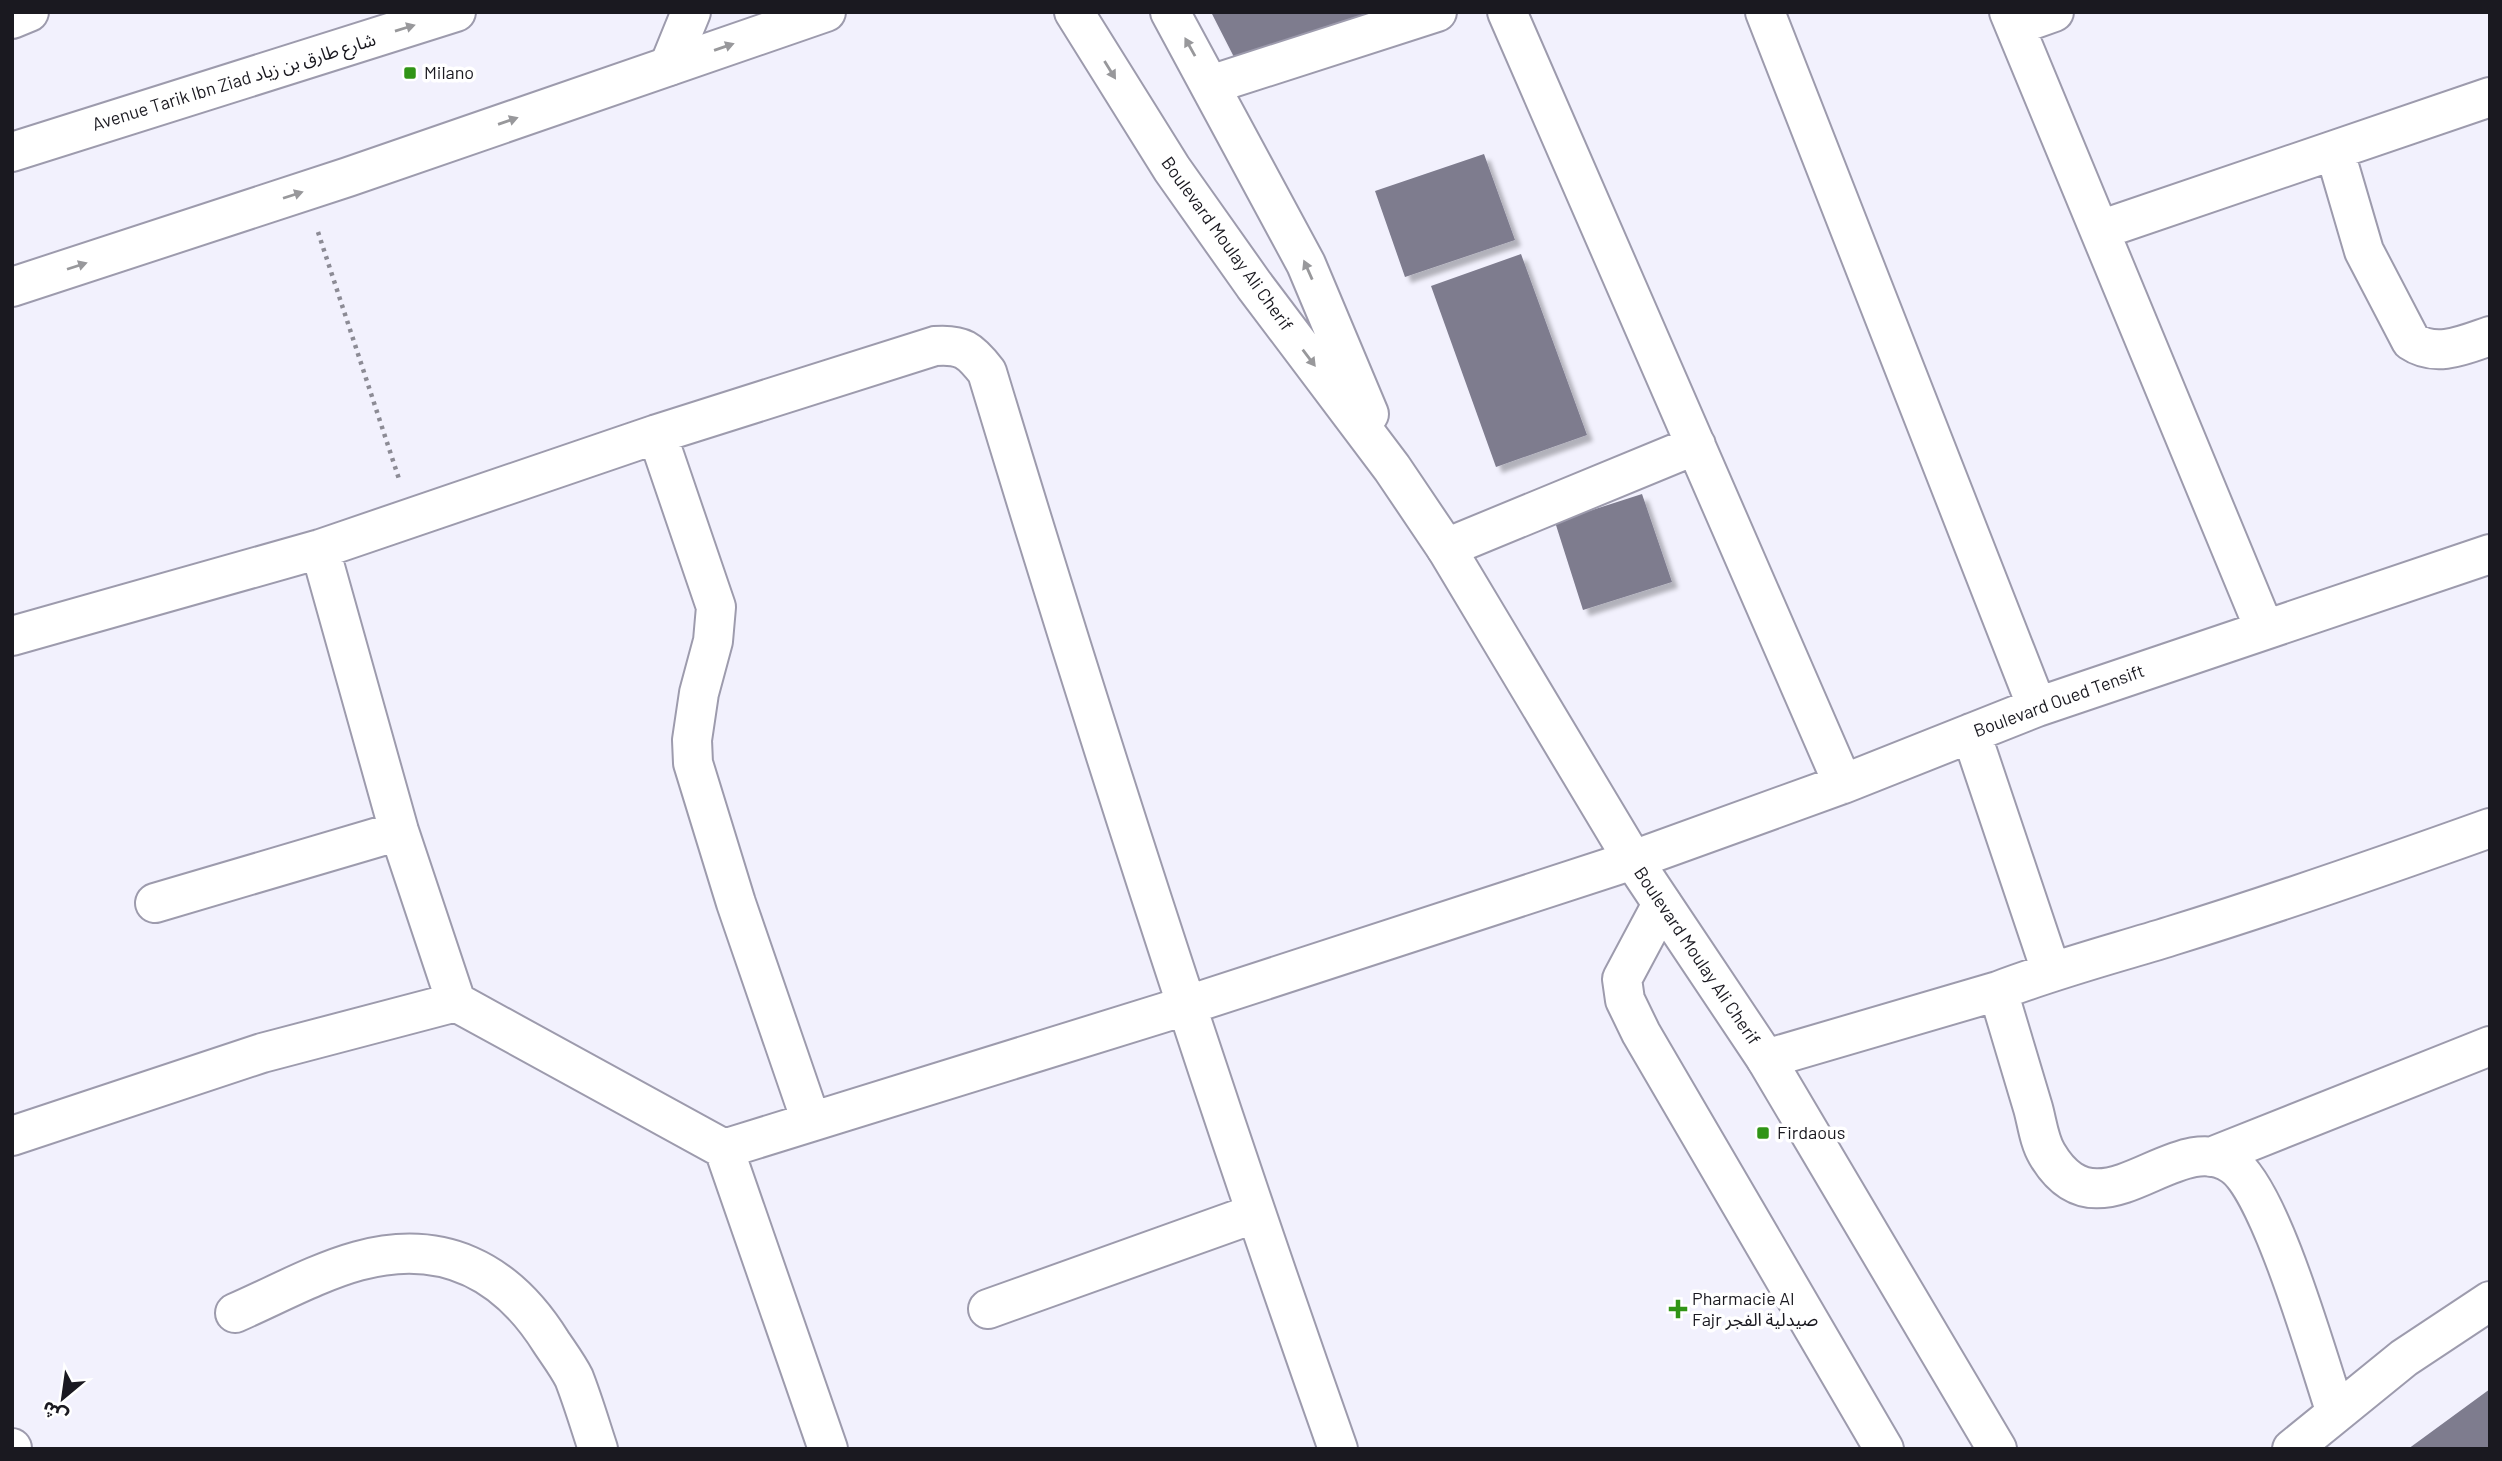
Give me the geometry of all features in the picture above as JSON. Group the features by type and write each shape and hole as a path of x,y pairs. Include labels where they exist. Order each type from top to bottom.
{"street":[{"path":"12,19 29,12"},
{"name":"Avenue Tarik Ibn Ziad شارع طارق بن زياد","path":"12,152 456,12"},
{"path":"669,66 691,12"},
{"path":"12,288 826,12"},
{"name":"Boulevard Moulay Ali Cherif","path":"1170,12 1306,264 1392,468"},
{"path":"1210,85 1437,12"},
{"path":"1507,12 1843,784"},
{"path":"2054,12 2012,19 2264,628"},
{"path":"1769,13 2037,707"},
{"name":"Boulevard Moulay Ali Cherif","path":"1073,14 1172,169 1254,285 1392,468 1446,548 1633,860 1766,1059 1997,1449"},
{"path":"2100,230 2490,97"},
{"path":"2335,152 2364,251 2411,341 2420,348 2437,351 2490,335"},
{"path":"12,636 320,549 657,434 935,346 956,344 967,348 986,372 1065,631 1185,1006 1338,1449"},
{"path":"657,434 716,607 713,641 699,694 692,740 693,764 736,902 811,1121"},
{"path":"1446,548 1696,445"},
{"path":"320,549 398,831 456,1002 724,1149 828,1449"},
{"name":"Boulevard Oued Tensift","path":"724,1149 1185,1006 1633,860 1843,784 2037,707 2264,628 2490,554"},
{"path":"1971,733 2051,971"},
{"path":"1766,1059 2171,937 2490,828"},
{"path":"155,903 398,831"},
{"path":"1662,904 1629,961 1622,979 1625,1000 1641,1033 1885,1449"},
{"path":"1998,991 2046,1152 2063,1176 2085,1188 2111,1188 2190,1159 2211,1157 2490,1046"},
{"path":"13,1134 262,1053 456,1002"},
{"path":"2211,1157 2232,1164 2248,1179 2272,1226 2336,1413"},
{"path":"988,1309 1256,1213"},
{"path":"235,1313 358,1261 421,1252 457,1260 489,1274 517,1297 543,1329 573,1376 598,1449"},
{"path":"2291,1449 2404,1358 2490,1301"}],"path":[{"path":"304,191 412,517"}],"building":[{"path":"1211,12 1376,12 1235,59"},
{"path":"1484,154 1515,240 1405,277 1375,191"},
{"path":"1521,254 1587,435 1496,467 1431,286"},
{"path":"1642,494 1672,582 1583,610 1555,522"},
{"path":"2490,1389 2490,1449 2408,1449"}],"place":[{"name":"Milano","path":"410,73"},
{"name":"Firdaous","path":"1763,1133"},
{"name":"Pharmacie Al Fajr صيدلية الفجر","path":"1678,1309"}]}
